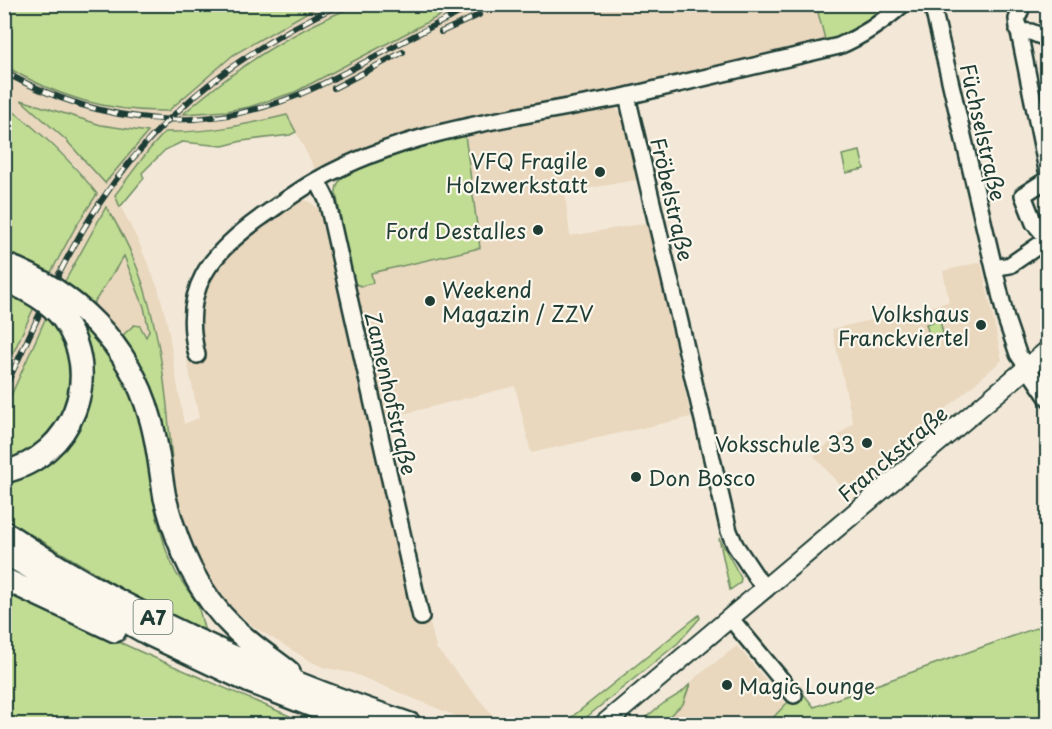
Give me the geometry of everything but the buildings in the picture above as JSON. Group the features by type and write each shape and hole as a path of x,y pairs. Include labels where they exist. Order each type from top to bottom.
{"highway":[{"path":"4,264 34,276 71,300 85,311 114,343 133,374 146,403 171,521 192,575 205,596 235,629 308,687"},
{"path":"4,280 37,296 62,319 76,346 81,378 76,410 61,437 39,458 4,472"},
{"name":"A7","path":"4,532 106,592 161,621 225,652 308,687 359,724"},
{"name":"A7","path":"4,553 97,606 250,682 334,707 410,724"},
{"path":"4,579 111,629 182,650"}],"main road":[{"name":"Franckstraße","path":"604,724 1047,350"}],"street":[{"path":"197,355 192,336 193,314 198,290 207,267 233,238 317,180 371,154 432,134 627,96 838,46 880,24 903,4"},
{"name":"Füchselstraße","path":"932,4 1010,333 1027,369 1047,398"},
{"path":"1023,4 1017,19 1018,31 1031,32 1047,39"},
{"name":"Füchselstraße","path":"994,268 1010,265 1047,239 1034,223 1023,195 1047,177 1018,31"},
{"name":"Fröbelstraße","path":"627,96 729,531 735,545 765,590"},
{"name":"Zamenhofstraße","path":"317,180 327,200 421,617"},
{"path":"730,619 794,695"}],"shaded area":[{"path":"320,5 357,5 285,39 247,62 210,91 249,107 295,92 460,5 816,5 826,43 430,126 368,146 316,171 287,115 244,126 190,133 165,132 115,195 158,288 167,322 184,424 199,418 187,361 204,357 197,332 202,293 213,269 245,238 294,203 308,201 318,208 412,618 428,615 436,648 500,724 475,724 352,673 325,668 254,627 236,611 219,592 197,558 185,530 174,485 164,376 149,301 133,257 117,224 106,208 64,283 50,274 97,194 77,168 56,147 5,105 5,66 41,85 168,111 233,55","holes":["23,100 101,125 147,132 105,183 66,140"]},
{"path":"616,109 622,115 637,180 565,192 570,236 647,223 691,417 531,453 515,386 383,419 353,283 357,285 373,282 371,273 480,248 465,135 504,126 505,129"},
{"path":"123,255 144,307 149,331 146,338 140,326 134,325 122,336 92,306"},
{"path":"981,262 1002,360 848,494 814,456 853,423 832,329 949,302 943,271"},
{"path":"35,305 47,315 5,409 5,371"},
{"path":"737,646 786,704 767,724 661,723 683,704 690,684 696,677"}],"green space":[{"path":"5,4 320,5 233,55 168,111 146,111 103,105 63,94 5,66"},
{"path":"357,5 460,5 295,92 249,107 183,114 265,52 309,27"},
{"path":"816,5 888,5 860,27 826,43"},
{"path":"21,100 101,125 148,132 105,183 66,140"},
{"path":"5,105 54,146 97,194 50,274 5,252"},
{"path":"287,115 296,132 290,135 242,141 223,146 182,142 165,150 142,173 144,178 120,207 115,195 165,132 226,128"},
{"path":"465,135 480,248 371,273 373,283 361,286 353,283 336,193 340,180 349,173 380,159"},
{"path":"860,151 864,169 846,173 842,155"},
{"path":"106,207 139,272 150,306 158,341 168,413 174,485 167,447 133,354 122,336 134,325 140,326 146,337 149,331 144,307 124,256 92,306 64,283"},
{"path":"5,290 35,305 5,371"},
{"path":"47,315 67,346 72,369 71,394 56,429 23,456 5,462 5,409"},
{"path":"77,318 100,343 117,367 133,399 143,432 156,514 166,550 176,573 198,605 205,632 129,593 5,519 4,481 74,432 75,321"},
{"path":"940,320 944,339 930,338 926,324"},
{"path":"719,538 741,578 740,583 730,590"},
{"path":"5,590 304,724 266,724 246,721 236,724 5,724"},
{"path":"699,615 700,618 678,643 578,724 563,724"},
{"path":"1047,624 1047,724 851,724 851,722 845,724 767,724 786,704 802,692 814,707"},
{"path":"690,684 683,704 662,722 663,724 637,724 681,693"}],"railway":[{"path":"4,390 48,295 85,226 122,171 148,141 205,87 237,63 305,22 341,4"},
{"path":"4,72 81,105 119,114 158,119 198,119 237,113 277,103 316,87 479,4"},
{"path":"441,32 479,15"},
{"path":"334,88 403,52"}],"place":[{"name":"VFQ Fragile Holzwerkstatt","path":"600,172"},
{"name":"Ford Destalles","path":"538,230"},
{"name":"Weekend Magazin / ZZV","path":"430,301"},
{"name":"Volkshaus Franckviertel","path":"981,325"},
{"name":"Voksschule 33","path":"867,443"},
{"name":"Don Bosco","path":"636,477"},
{"name":"Magic Lounge","path":"727,685"}]}
